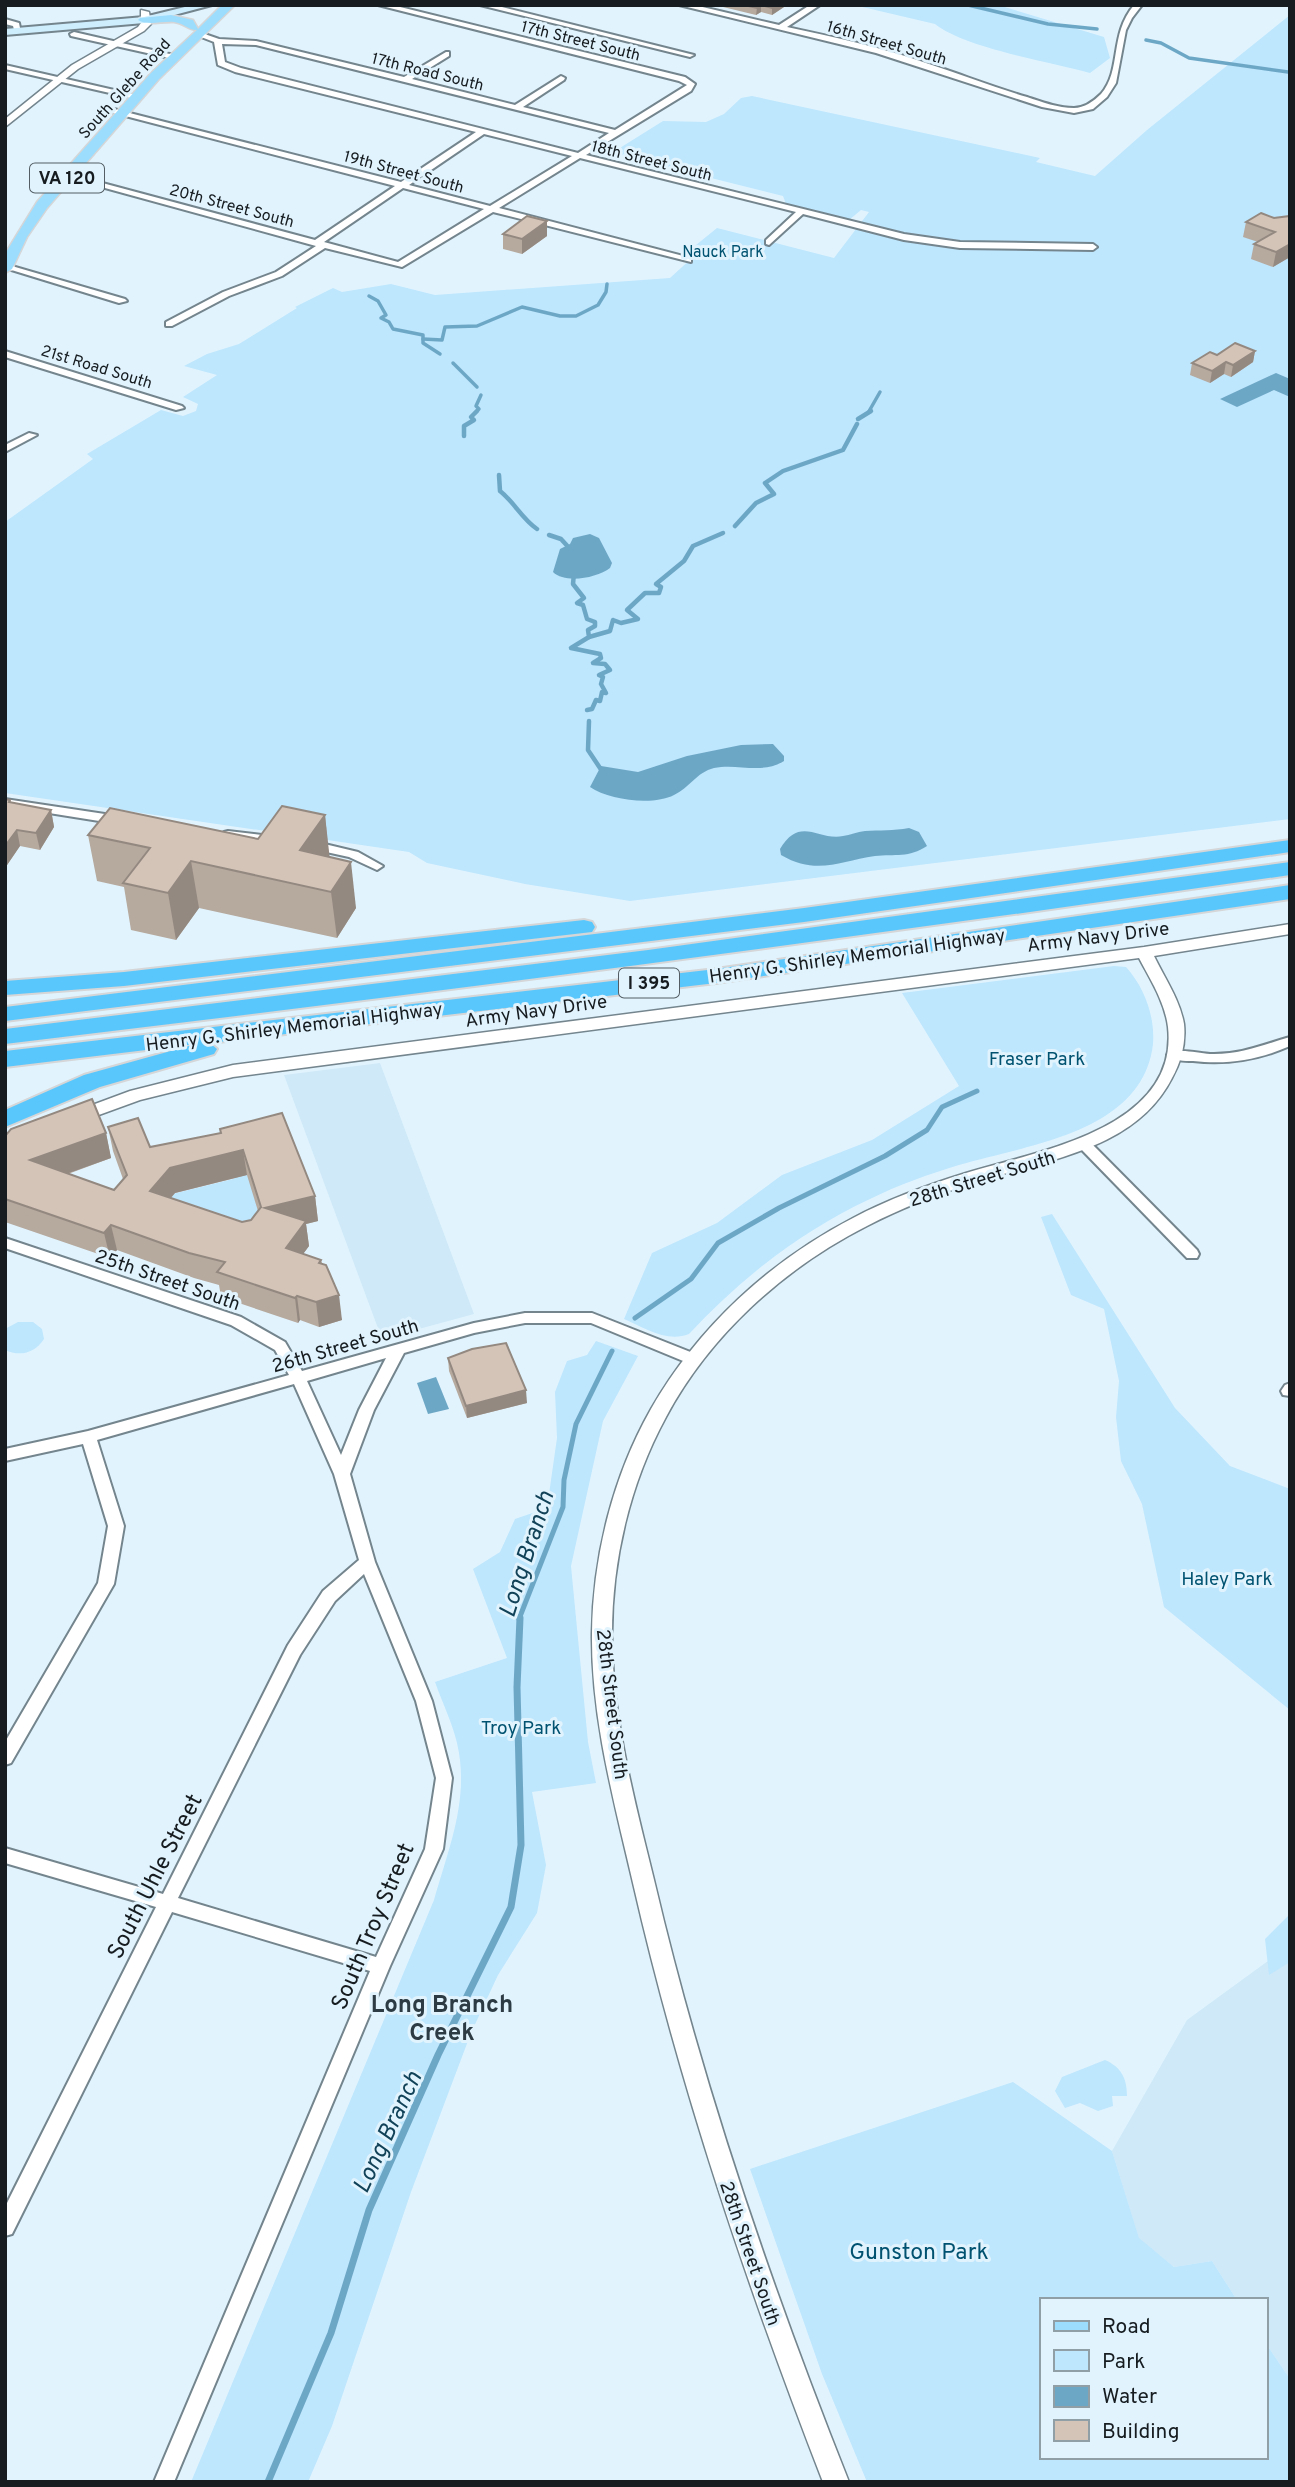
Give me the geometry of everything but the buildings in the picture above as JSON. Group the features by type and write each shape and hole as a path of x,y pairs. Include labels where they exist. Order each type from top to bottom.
{"highway":[{"path":"5,1014 647,935 1290,846"},
{"path":"5,988 124,979 779,908 1100,863 1203,859"},
{"path":"5,1037 354,996 762,943 1290,868"},
{"name":"Henry G. Shirley Memorial Highway","path":"5,1059 716,975 1290,891"},
{"path":"5,972 81,975 226,967"},
{"path":"5,1119 92,1081 156,1062 355,1019"}],"main road":[{"path":"144,16 178,5"},
{"path":"5,32 11,26 144,16 207,5"},
{"name":"South Glebe Road","path":"5,241 130,97 216,5"},
{"name":"South Glebe Road","path":"194,30 229,5"},
{"path":"144,16 189,22 194,30"},
{"name":"South Glebe Road","path":"6,267 20,237 63,174"}],"street":[{"name":"17th Street South","path":"382,5 682,79 691,84 688,89 618,133"},
{"path":"485,5 690,55"},
{"path":"520,14 534,5"},
{"name":"16th Street South","path":"683,5 909,60 1014,96 1082,110 1103,96 1112,83 1118,70 1119,35 1138,5"},
{"path":"779,28 816,5"},
{"path":"5,124 114,42 141,29 146,24 144,16"},
{"name":"17th Road South","path":"194,30 230,40"},
{"name":"17th Road South","path":"194,30 218,41 256,43 618,133"},
{"path":"75,34 169,56"},
{"path":"219,55 232,44 230,40"},
{"path":"218,41 219,55"},
{"path":"405,80 446,54"},
{"name":"18th Street South","path":"219,55 218,60 226,67 802,212 932,242 1001,247 1093,247"},
{"path":"5,67 130,97"},
{"path":"516,107 561,78"},
{"name":"19th Street South","path":"119,111 688,260"},
{"path":"169,324 226,294 279,274 402,185 482,132"},
{"path":"493,209 618,133"},
{"name":"20th Street South","path":"63,174 399,265 493,209"},
{"path":"769,242 802,212"},
{"path":"6,267 122,302"},
{"name":"21st Road South","path":"5,354 179,408"},
{"path":"5,449 32,435"},
{"path":"5,802 127,822"},
{"path":"220,834 288,842"},
{"path":"301,844 342,849 362,856 377,866"},
{"name":"Army Navy Drive","path":"64,1122 136,1095 233,1070 1144,952 1290,929"},
{"name":"28th Street South","path":"836,2482 751,2260 668,1987 635,1844 607,1688 603,1612 614,1528 632,1467 659,1412 693,1359 732,1315 767,1284 846,1231 891,1207 951,1183 1085,1145 1112,1133 1140,1111 1165,1080 1174,1055 1176,1022 1144,952"},
{"path":"1174,1055 1225,1061 1266,1051 1290,1041"},
{"path":"1085,1145 1192,1254"},
{"name":"25th Street South","path":"5,1243 236,1321 280,1346 299,1378"},
{"name":"26th Street South","path":"5,1455 88,1437 474,1328 525,1318 592,1318 693,1359"},
{"path":"342,1474 355,1432 380,1379 399,1349"},
{"name":"South Troy Street","path":"164,2482 381,1966 434,1849 444,1779 424,1701 367,1562 342,1474 299,1378"},
{"path":"5,1758 106,1584 116,1526 88,1437"},
{"name":"South Uhle Street","path":"5,2227 294,1650 329,1595 367,1562"},
{"path":"5,1856 381,1966"}],"shaded area":[{"path":"380,1063 474,1314 382,1339 284,1075"},
{"path":"1290,1945 1290,2379 1267,2345 1267,2298 1236,2298 1212,2261 1174,2267 1139,2239 1112,2151 1187,2020"}],"green space":[{"path":"854,5 998,5 1104,37 1110,58 1090,73 987,47 949,33 935,24"},
{"name":"Nauck Park","path":"1290,15 1290,819 630,901 525,884 427,863 409,852 5,793 5,522 93,459 87,454 161,410 183,416 196,411 198,404 183,397 217,375 184,366 207,354 239,344 297,308 295,307 333,288 342,292 391,284 435,295 670,278 693,257 685,254 717,228 834,258 869,212 861,210 849,220 786,204 783,196 623,156 615,151 663,121 706,122 724,114 741,98 752,96 1040,158 1036,162 1095,176 1147,130"},
{"name":"Fraser Park","path":"1114,966 1126,967 1143,993 1150,1013 1153,1044 1145,1074 1128,1098 1105,1116 1047,1141 914,1180 844,1212 796,1241 751,1275 689,1334 664,1336 624,1319 652,1253 717,1223 782,1175 872,1140 959,1086 902,993"},
{"path":"246,1172 279,1240 160,1197 233,1179"},
{"name":"Haley Park","path":"1052,1214 1175,1408 1230,1466 1290,1489 1290,1710 1164,1607 1142,1504 1121,1461 1116,1417 1119,1381 1104,1309 1071,1295 1041,1217"},
{"path":"18,1322 33,1322 42,1329 44,1339 36,1348 16,1353 5,1350 5,1329"},
{"name":"Troy Park","path":"596,1341 638,1356 603,1421 571,1566 588,1742 596,1783 532,1792 546,1865 537,1913 498,1975 471,2033 411,2192 332,2426 308,2482 191,2482 434,1900 456,1822 461,1783 457,1743 435,1682 507,1658 473,1569 500,1552 515,1519 547,1508 557,1438 555,1392 567,1361 587,1355"},
{"path":"1290,1914 1290,1962 1269,1975 1265,1939"},
{"path":"1105,2060 1122,2074 1127,2096 1112,2096 1113,2106 1098,2111 1080,2103 1065,2108 1055,2091 1062,2077"},
{"name":"Gunston Park","path":"1013,2082 1112,2151 1139,2238 1174,2267 1212,2261 1236,2298 1040,2298 1040,2459 1267,2459 1267,2345 1290,2379 1290,2482 867,2482 822,2374 750,2169"}],"water":[{"path":"1276,373 1290,379 1290,397 1274,390 1237,407 1220,399"},
{"path":"590,534 599,538 612,563 610,568 597,575 573,579 558,576 553,572 560,549 570,544 573,538"},
{"path":"773,744 784,756 784,761 758,768 714,768 679,792 665,798 631,800 598,792 590,787 601,766 638,772 687,756 741,745"},
{"path":"909,828 919,832 927,846 908,854 875,856 817,866 806,865 781,855 780,849 787,839 802,831 834,837 865,831"},
{"path":"436,1377 449,1409 428,1414 417,1383"}],"waterway":[{"path":"968,5 1048,24 1097,29"},
{"path":"1146,40 1161,43 1189,58 1288,72"},
{"path":"423,339 442,340 445,327 477,326 522,307 560,316 576,316 598,305 606,292 607,284"},
{"path":"369,296 378,301 386,315 381,318 389,322 393,329 423,335 423,339"},
{"path":"423,339 423,343 440,354"},
{"path":"453,363 477,387"},
{"path":"868,413 880,392"},
{"path":"464,436 464,426 474,420 471,417 479,409 476,406 481,395"},
{"path":"858,419 868,413"},
{"path":"735,526 756,503 774,494 765,483 783,471 843,450 857,424"},
{"path":"499,475 500,491 537,529"},
{"path":"589,637 610,631 613,620 621,623 638,619 627,610 645,593 659,593 661,587 656,584 684,561 693,546 723,533"},
{"path":"549,535 561,539 571,550"},
{"path":"574,573 573,584 584,598 577,603 583,605 587,619 595,622 595,626 588,630 589,637"},
{"path":"587,710 592,709 596,700 600,701 602,692 606,693 601,684 603,677 599,675 610,670 605,664 593,663 601,658 600,654 571,648 589,637"},
{"path":"589,721 588,750 604,774"},
{"name":"Long Branch","path":"635,1318 691,1279 718,1243 779,1208 885,1156 927,1130 942,1107 977,1091"},
{"name":"Long Branch","path":"519,1619 563,1507 564,1480 576,1424 612,1351"},
{"name":"Long Branch","path":"268,2482 331,2333 369,2210 438,2055 511,1907 521,1845 517,1687 520,1618"}],"district":[{"name":"Long Branch Creek","path":"442,2018"}]}
